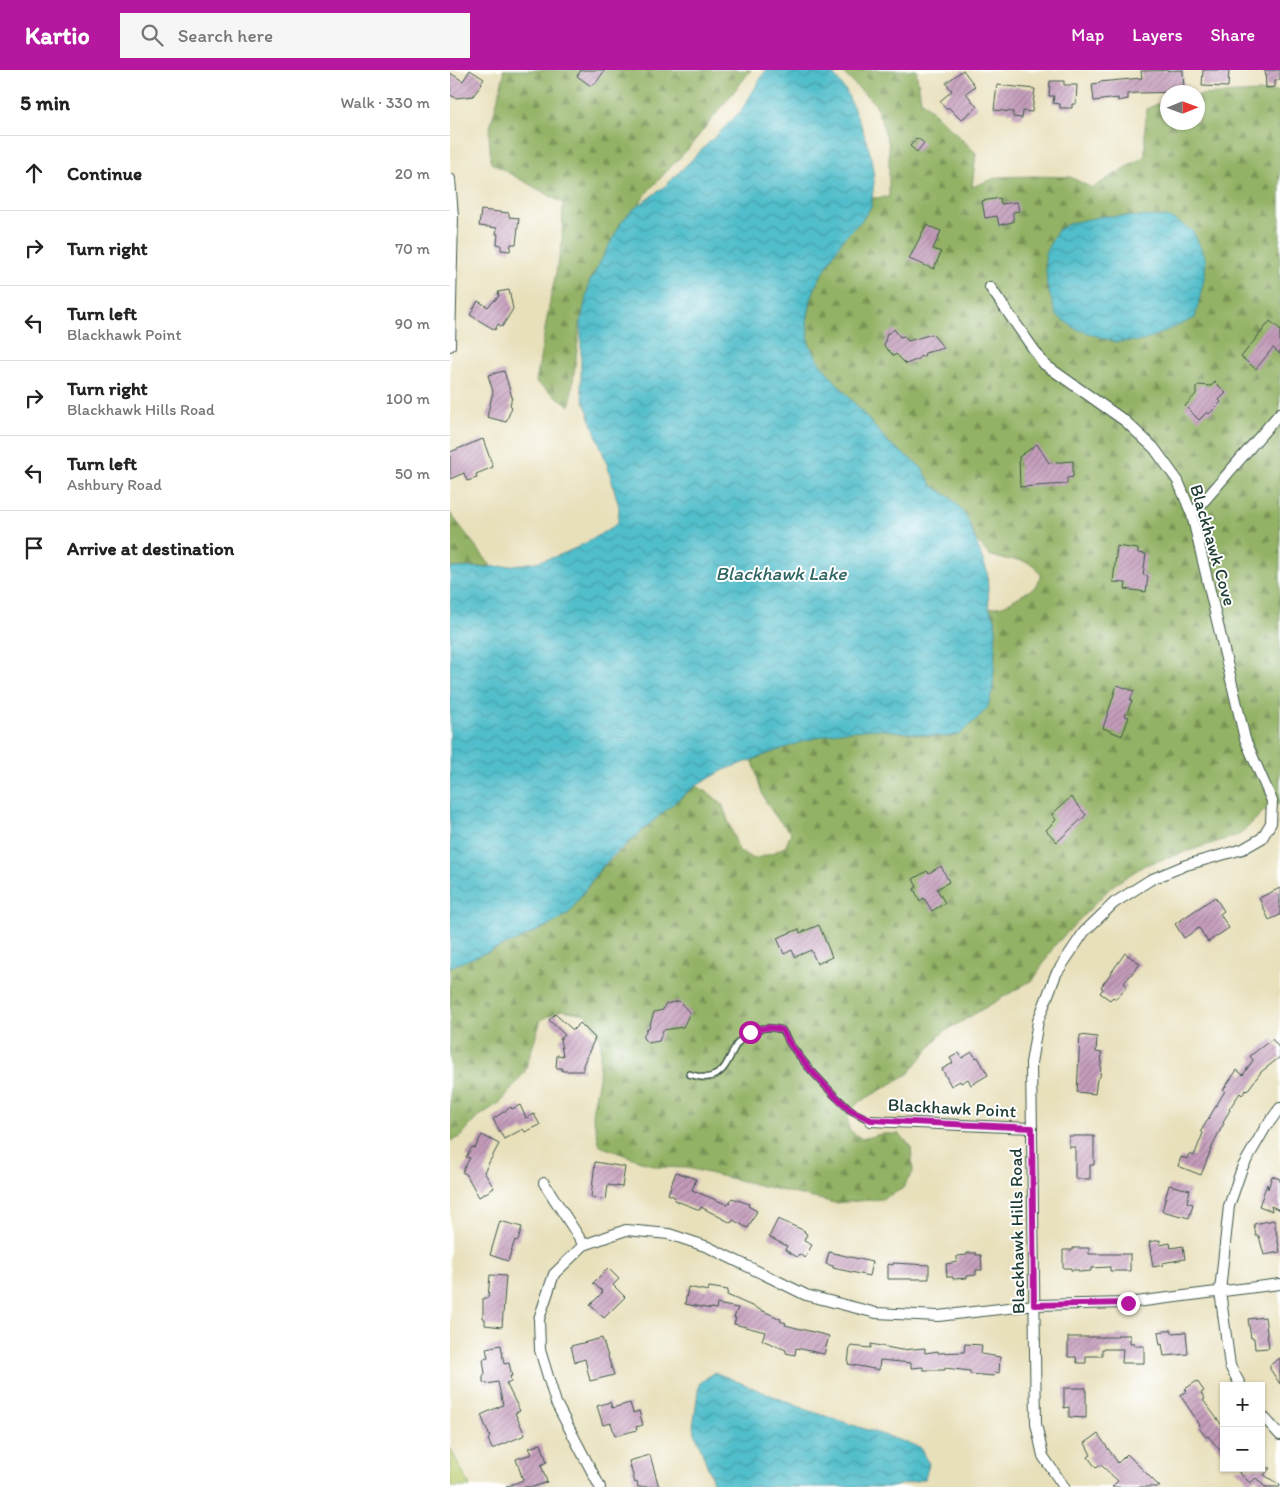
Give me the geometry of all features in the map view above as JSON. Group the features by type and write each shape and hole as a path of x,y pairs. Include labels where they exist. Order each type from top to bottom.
{"street":[{"path":"450,179 454,216 450,346"},
{"name":"Blackhawk Cove","path":"990,287 1044,364 1124,420 1154,448 1178,481 1192,515 1245,739 1272,801 1271,823"},
{"path":"1192,515 1280,413"},
{"name":"Blackhawk Hills Road","path":"1064,1487 1043,1456 1036,1424 1032,1062 1038,1021 1056,974 1084,932 1114,903 1150,880 1186,865 1243,849 1262,838 1271,823"},
{"path":"1239,1382 1230,1366 1220,1291 1229,1206 1242,1168 1265,1128 1280,1108"},
{"name":"Blackhawk Point","path":"871,1120 1032,1128"},
{"path":"544,1183 584,1245"},
{"path":"600,1487 556,1402 540,1350 539,1319 554,1274 584,1245 626,1230 669,1234 708,1247 806,1295 876,1313 938,1316 1034,1305 1128,1303 1280,1284"},
{"path":"1265,1419 1280,1436"}],"lane":[{"path":"689,1074 701,1078 714,1076 721,1072 737,1045 750,1032 764,1027 774,1027 782,1030 790,1044 808,1067 850,1110 871,1120"}],"green space":[{"path":"503,70 751,70 687,150 649,190 619,233 581,317 570,406 536,382 562,244 563,203 491,163 489,132 504,74"},
{"path":"840,70 916,70 921,100 976,153 972,187 998,177 1032,176 1070,177 1092,188 1145,156 1147,109 1160,102 1160,130 1205,130 1205,95 1280,91 1280,803 1263,812 1241,834 1145,865 1112,886 1054,946 1034,979 942,1033 908,1074 858,1103 847,1115 849,1130 862,1139 881,1134 899,1134 911,1146 913,1172 902,1189 882,1199 835,1203 687,1168 657,1167 600,1146 592,1113 599,1078 601,1039 586,1014 561,1010 541,1020 525,1071 502,1101 478,1117 460,1137 450,1141 450,967 549,926 569,913 600,870 666,809 696,786 709,793 722,804 739,851 754,859 773,853 786,846 791,832 777,818 766,802 752,760 813,738 845,730 877,729 940,737 960,734 993,685 996,631 995,619 989,608 1003,606 1037,586 1041,575 1034,565 1020,560 1002,559 989,555 976,540 967,518 932,485 921,467 888,442 822,366 813,354 809,344 807,321 812,296 822,271 843,239 862,220 871,207 873,198 889,197 889,145 876,105"},
{"path":"450,513 491,566 450,568"},
{"path":"450,1448 470,1487 450,1487"}],"water":[{"name":"Blackhawk Lake","path":"766,70 830,70 846,91 861,125 872,159 874,183 871,207 862,220 843,239 817,283 812,296 807,321 809,344 822,366 888,442 921,467 932,485 951,498 967,518 987,571 989,608 995,619 993,688 988,707 960,734 945,737 876,729 838,732 801,742 724,770 681,797 614,855 599,870 569,913 559,920 518,940 450,967 450,568 510,566 539,561 585,543 614,526 618,521 619,507 608,467 584,401 581,387 581,322 589,283 621,223 631,211 665,186 741,111"},
{"path":"1104,216 1166,217 1193,231 1206,260 1205,275 1195,318 1143,341 1115,342 1076,329 1056,315 1047,286 1045,253 1058,230 1070,223"},
{"path":"714,1372 810,1411 920,1447 929,1464 925,1479 892,1487 715,1487 693,1427 699,1384"}],"building":[{"path":"470,70 484,79 473,96 456,98 450,95 450,73 463,81"},
{"path":"581,70 605,70 595,84 593,83 591,86 577,76"},
{"path":"963,70 975,86 966,93 977,107 961,120 948,107 946,109 940,101 952,91 946,83"},
{"path":"1183,70 1184,85 1160,85 1160,93 1128,94 1128,99 1118,101 1118,98 1094,101 1092,84 1142,78 1141,71"},
{"path":"1203,70 1229,70 1228,87 1202,85"},
{"path":"1265,70 1280,70 1280,80 1275,81 1275,87 1266,88"},
{"path":"1050,81 1064,81 1064,85 1077,85 1076,104 1072,104 1072,108 1060,108 1060,104 1053,103 1054,96 1049,96"},
{"path":"997,85 1035,89 1032,112 1023,111 1022,118 1013,117 1013,112 994,110"},
{"path":"917,138 924,143 917,152 910,146"},
{"path":"1000,198 1001,204 1017,202 1019,211 1013,212 1013,222 999,225 997,216 985,218 982,201"},
{"path":"481,210 509,213 509,217 519,218 516,244 511,244 510,251 501,250 501,245 497,244 497,228 479,226"},
{"path":"926,225 941,231 933,249 941,252 934,269 909,259"},
{"path":"509,290 513,309 502,327 498,324 495,330 470,315 478,301 488,307 499,296 498,292"},
{"path":"1270,321 1280,329 1280,354 1273,348 1256,369 1241,357"},
{"path":"894,329 900,337 904,336 908,341 932,334 944,348 925,353 919,359 906,364 884,346 887,333"},
{"path":"504,371 512,397 510,405 512,407 506,422 487,417 493,392 488,375"},
{"path":"1215,382 1226,393 1219,400 1221,402 1209,414 1207,412 1199,420 1185,406 1196,394 1196,387 1199,385 1211,386"},
{"path":"483,439 493,467 476,474 477,478 467,481 464,473 450,479 450,452"},
{"path":"1037,444 1049,463 1073,461 1073,477 1067,478 1067,484 1020,487 1019,457"},
{"path":"1117,546 1138,549 1138,553 1146,554 1143,575 1148,576 1146,592 1125,589 1126,583 1113,582"},
{"path":"1117,685 1134,691 1130,700 1132,701 1125,716 1129,717 1122,736 1103,728"},
{"path":"1071,797 1086,815 1057,842 1046,830 1056,820 1052,814"},
{"path":"941,866 949,882 937,889 945,903 932,911 924,898 920,901 914,889 917,887 913,879"},
{"path":"1280,888 1280,915 1269,920 1259,898"},
{"path":"1215,897 1224,911 1220,914 1229,928 1208,942 1199,928 1184,938 1175,924"},
{"path":"819,925 832,957 817,964 811,950 795,957 792,950 784,954 777,938 799,929 800,933"},
{"path":"1125,953 1140,964 1124,983 1127,986 1116,999 1113,997 1110,1000 1100,993 1103,989 1101,987"},
{"path":"679,1001 690,1013 683,1027 663,1030 659,1041 648,1043 643,1038 647,1028 649,1028 654,1012 663,1010 665,1004"},
{"path":"555,1014 573,1030 580,1023 595,1038 583,1065 583,1071 562,1071 562,1068 556,1068 557,1055 563,1056 560,1039 565,1035 549,1020"},
{"path":"1080,1035 1097,1037 1096,1052 1102,1053 1100,1077 1097,1079 1095,1094 1077,1092"},
{"path":"1272,1039 1280,1049 1280,1057 1261,1072 1247,1091 1242,1095 1240,1093 1229,1109 1201,1175 1178,1166 1181,1157 1187,1159 1189,1154 1194,1156 1203,1133 1201,1131 1225,1091 1223,1090 1237,1070 1243,1075 1253,1060 1250,1056"},
{"path":"972,1052 976,1058 978,1057 988,1075 971,1085 968,1079 951,1086 942,1069 953,1063 950,1058 959,1053 962,1058"},
{"path":"520,1105 526,1118 534,1114 540,1125 525,1132 523,1129 504,1139 493,1119 511,1107 512,1109"},
{"path":"482,1135 499,1144 484,1172 494,1188 479,1197 466,1174 462,1172 470,1158 466,1157 472,1147 475,1148"},
{"path":"1069,1136 1094,1136 1094,1165 1090,1165 1090,1179 1075,1179 1075,1147 1069,1147"},
{"path":"595,1162 625,1167 622,1187 608,1185 606,1200 591,1197"},
{"path":"676,1172 696,1179 692,1190 728,1205 732,1198 749,1204 748,1206 757,1211 748,1228 733,1220 731,1223 701,1207 700,1210 674,1200 675,1197 668,1194"},
{"path":"1272,1176 1280,1179 1280,1210 1271,1206 1272,1211 1259,1206"},
{"path":"1169,1185 1190,1190 1187,1202 1193,1204 1189,1218 1162,1211"},
{"path":"778,1219 805,1231 807,1234 804,1241 812,1245 805,1258 799,1254 797,1257 785,1250 787,1246 769,1237"},
{"path":"1274,1220 1280,1252 1264,1255 1259,1236 1256,1236 1254,1224"},
{"path":"500,1221 522,1227 518,1241 515,1240 508,1261 490,1255"},
{"path":"1160,1240 1160,1245 1170,1243 1171,1248 1183,1246 1185,1259 1162,1263 1163,1265 1153,1267 1149,1242"},
{"path":"1073,1248 1089,1248 1089,1254 1130,1254 1130,1271 1110,1271 1110,1267 1091,1268 1091,1271 1079,1272 1079,1270 1071,1270 1071,1268 1063,1268 1063,1250 1073,1250"},
{"path":"829,1252 872,1262 869,1276 833,1268 833,1266 826,1264"},
{"path":"967,1253 981,1255 982,1270 976,1270 976,1275 967,1276 967,1278 953,1279 953,1277 947,1277 946,1264 957,1262 957,1256 967,1255"},
{"path":"893,1263 929,1265 929,1279 888,1279 888,1264 893,1265"},
{"path":"608,1268 619,1279 613,1285 625,1297 604,1318 590,1305 603,1292 593,1283"},
{"path":"490,1275 506,1276 502,1327 485,1325 485,1319 483,1318 483,1298 488,1298"},
{"path":"688,1287 708,1291 709,1287 728,1290 727,1295 781,1319 780,1321 786,1323 785,1325 829,1336 824,1354 796,1348 795,1355 786,1353 786,1350 762,1340 765,1332 734,1324 738,1308 717,1304 716,1309 711,1309 685,1304"},
{"path":"1265,1317 1269,1348 1255,1349 1254,1338 1251,1338 1248,1319"},
{"path":"1172,1330 1172,1333 1186,1332 1188,1354 1164,1356 1158,1332"},
{"path":"1117,1335 1130,1335 1130,1343 1134,1343 1134,1346 1144,1346 1144,1363 1122,1363 1123,1349 1102,1349 1102,1356 1086,1356 1086,1363 1077,1363 1076,1357 1068,1357 1068,1337 1117,1337"},
{"path":"602,1338 614,1375 590,1381 585,1359 575,1362 571,1346"},
{"path":"871,1344 901,1350 925,1348 925,1353 938,1351 938,1353 964,1352 965,1344 982,1345 981,1354 1000,1357 999,1373 995,1372 994,1376 970,1374 970,1371 945,1368 945,1370 923,1370 923,1367 911,1368 911,1363 880,1360 879,1370 848,1364 850,1346 871,1348"},
{"path":"501,1345 504,1364 509,1363 512,1376 510,1376 511,1382 506,1383 520,1411 515,1413 525,1435 492,1449 488,1439 490,1437 481,1415 503,1405 498,1382 487,1384 483,1382 485,1374 483,1359 488,1358 486,1348"},
{"path":"1280,1358 1280,1384 1270,1369 1270,1365"},
{"path":"1197,1381 1204,1391 1201,1393 1205,1399 1203,1400 1220,1423 1220,1450 1198,1427 1200,1425 1180,1395 1187,1391 1185,1389"},
{"path":"1064,1388 1086,1388 1086,1418 1069,1417 1069,1407 1064,1408"},
{"path":"610,1402 612,1408 630,1403 633,1413 639,1411 643,1425 636,1427 637,1430 615,1436 611,1423 603,1425 597,1406"},
{"path":"1098,1434 1118,1463 1127,1454 1160,1487 1112,1487 1118,1481 1101,1465 1096,1468 1088,1457 1091,1455 1085,1443"},
{"path":"541,1444 547,1462 541,1465 547,1482 533,1487 506,1487 523,1480 516,1459 532,1454 529,1448"},
{"path":"650,1455 659,1487 638,1487 637,1482 635,1483 629,1461"},
{"path":"1265,1468 1270,1468 1264,1475 1280,1485 1280,1487 1265,1487 1256,1478 1250,1483 1239,1472 1265,1472"}],"route":[{"path":"750,1032 764,1027 774,1027 782,1030 790,1044 808,1067 833,1094 850,1110 871,1120 1032,1128 1034,1305 1128,1303"}]}
